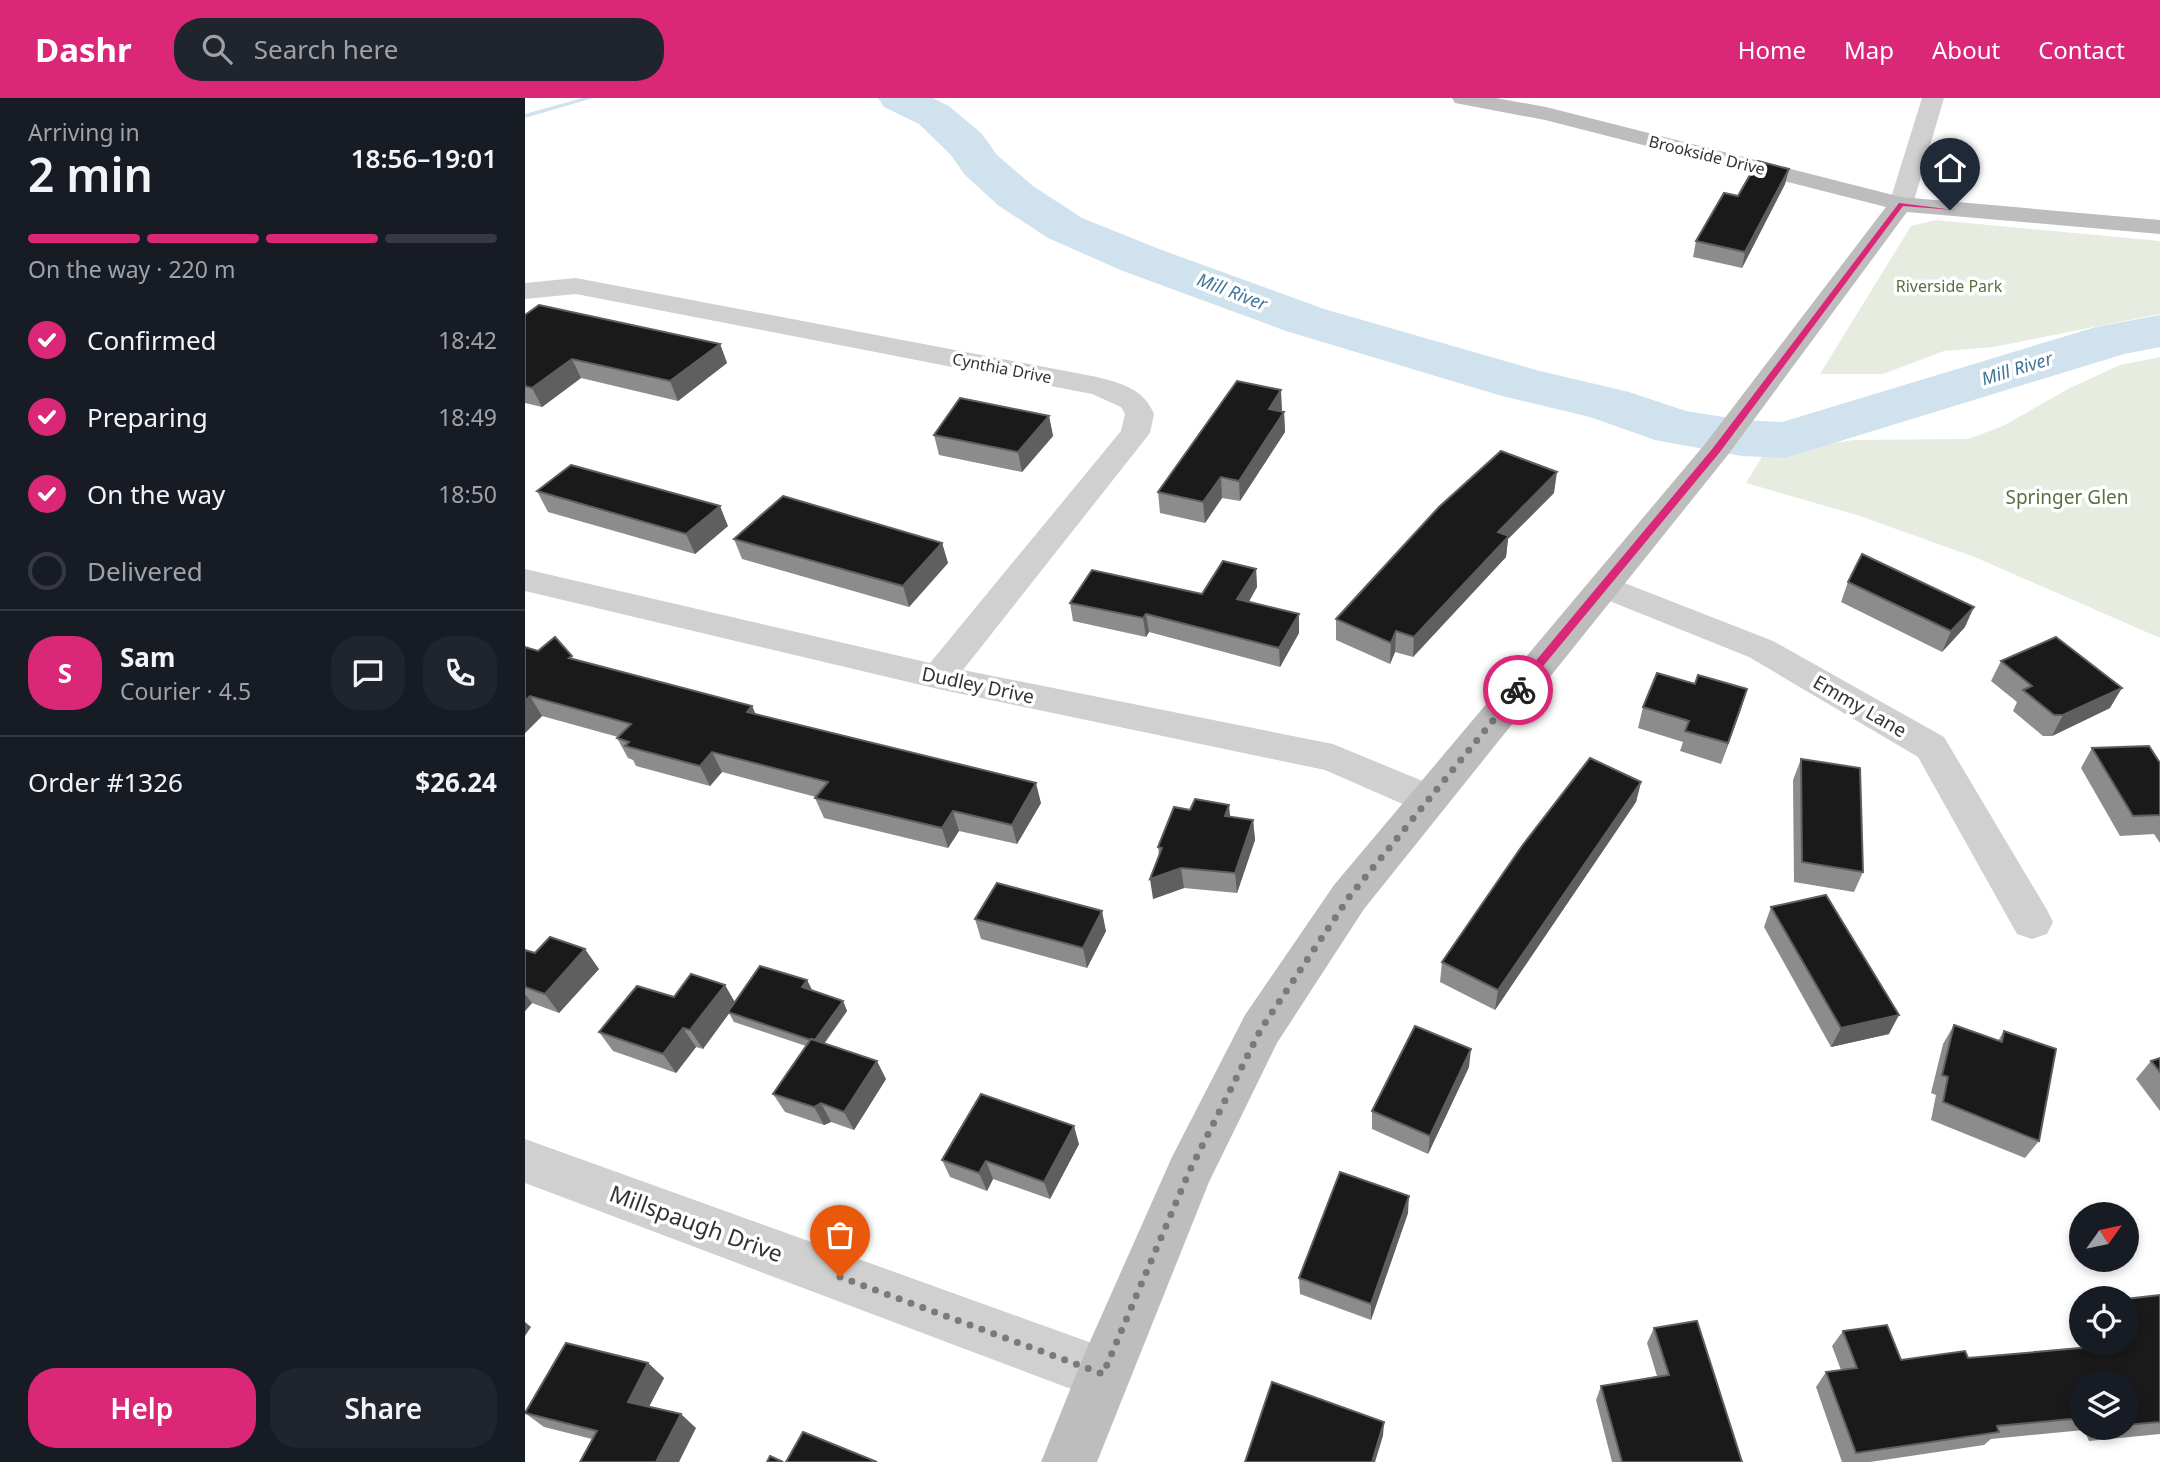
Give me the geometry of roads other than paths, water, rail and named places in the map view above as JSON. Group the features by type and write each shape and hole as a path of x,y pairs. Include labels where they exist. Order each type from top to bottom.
{"main road":[{"name":"Brookside Drive","path":"1463,98 1546,114 1901,204 2160,227"},
{"path":"1069,1462 1103,1374 1189,1172 1261,1029 1349,897 1716,450 1901,204"}],"street":[{"path":"1901,204 1933,98"},
{"name":"Cynthia Drive","path":"525,291 576,286 1097,386 1130,399 1140,411 1141,422 1135,433 937,677"},
{"name":"Dudley Drive","path":"525,580 937,677 1333,758 1428,799"},
{"name":"Emmy Lane","path":"1604,586 1761,649 1931,747 2032,922"},
{"name":"Millspaugh Drive","path":"525,1161 1103,1374"}],"waterway":[{"name":"Mill River","path":"525,116 590,98"},
{"name":"Mill River","path":"899,98 934,115 966,144 981,165 1016,196 1065,228 1141,260 1305,320 1522,384 1608,404 1676,427 1742,438 1785,440 2115,339 2160,331"}],"park label":[{"name":"Riverside Park","path":"1949,286"},
{"name":"Springer Glen","path":"2067,497"}]}
